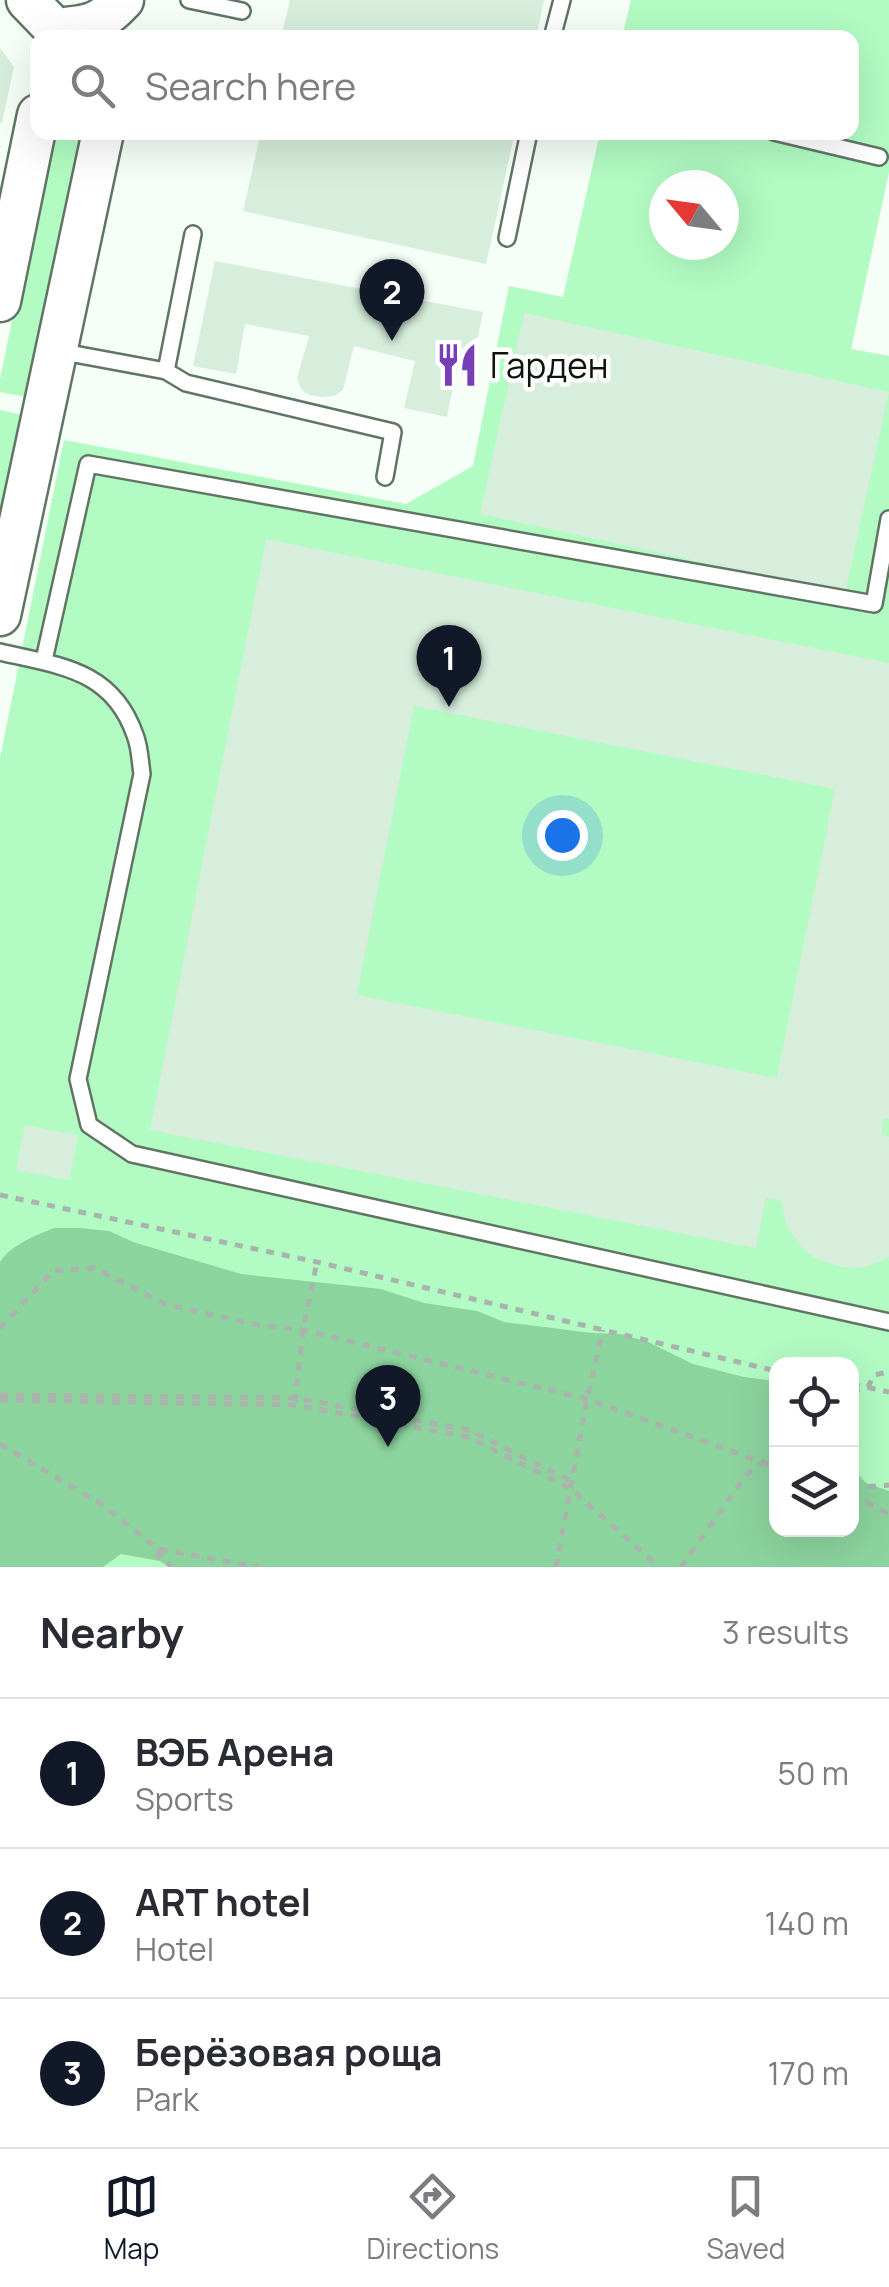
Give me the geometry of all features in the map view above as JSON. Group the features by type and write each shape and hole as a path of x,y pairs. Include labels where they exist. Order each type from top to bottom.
{"street":[{"path":"27,0 56,22 88,26 124,0"},
{"path":"126,30 133,0"},
{"path":"1,295 33,140"},
{"path":"0,615 101,140"}],"lane":[{"path":"189,0 242,11"},
{"path":"554,30 562,0"},
{"path":"507,238 527,140"},
{"path":"808,140 879,157"},
{"path":"166,372 193,234"},
{"path":"56,351 166,372 186,383 393,432 385,476"},
{"path":"44,660 88,464 874,604 889,519"},
{"path":"0,652 44,660 87,676 118,699 136,736 142,774 78,1079 90,1126 132,1154 889,1322"}],"path":[{"path":"0,1195 316,1262 769,1369"},
{"path":"295,1401 316,1262"},
{"path":"0,1328 53,1271 94,1268 166,1304 258,1325 303,1330 587,1399 769,1464"},
{"path":"556,1567 603,1330"},
{"path":"859,1389 868,1386 874,1375 889,1372"},
{"path":"859,1385 889,1392"},
{"path":"0,1398 295,1401 468,1437 571,1485 659,1567"},
{"path":"0,1444 100,1504 158,1549 170,1567"},
{"path":"681,1567 746,1476 769,1458"},
{"path":"859,1491 889,1485"},
{"path":"859,1496 889,1514"},
{"path":"158,1549 159,1567"},
{"path":"158,1549 259,1567"}],"green space":[{"path":"631,0 889,0 889,172 851,349 889,356 889,1567 0,1567 0,758 64,440 406,504 473,466 509,286 563,297 598,140 859,140 859,30 624,30"},
{"path":"50,140 84,140 31,398 0,392"},
{"path":"0,410 27,416 0,550"},
{"path":"54,1228 109,1231 133,1242 241,1274 381,1289 424,1303 477,1311 504,1322 620,1334 648,1342 693,1364 769,1380 769,1537 859,1537 859,1476 866,1483 889,1491 889,1567 169,1567 160,1561 121,1554 103,1567 0,1567 0,1262 17,1245"}],"building":[{"path":"290,0 544,0 538,30 283,30"},
{"path":"0,48 14,67 2,123 0,122"},
{"path":"259,140 513,140 486,264 243,211"},
{"path":"215,261 483,312 475,351 461,348 447,417 404,408 415,361 354,346 343,390 334,396 309,395 301,389 297,378 309,336 245,324 236,374 193,366"},
{"path":"524,313 889,392 845,593 480,514"},
{"path":"266,539 889,663 889,1119 884,1119 881,1133 889,1137 889,1257 855,1268 815,1258 787,1227 781,1200 766,1198 756,1248 150,1130","holes":["414,706 835,789 777,1078 357,995"]},
{"path":"25,1125 78,1135 69,1180 16,1170"}],"place":[{"name":"ART hotel","path":"392,341"},
{"name":"Гарден","path":"457,365"},
{"name":"ВЭБ Арена","path":"449,707"},
{"name":"Берёзовая роща","path":"388,1447"}]}
